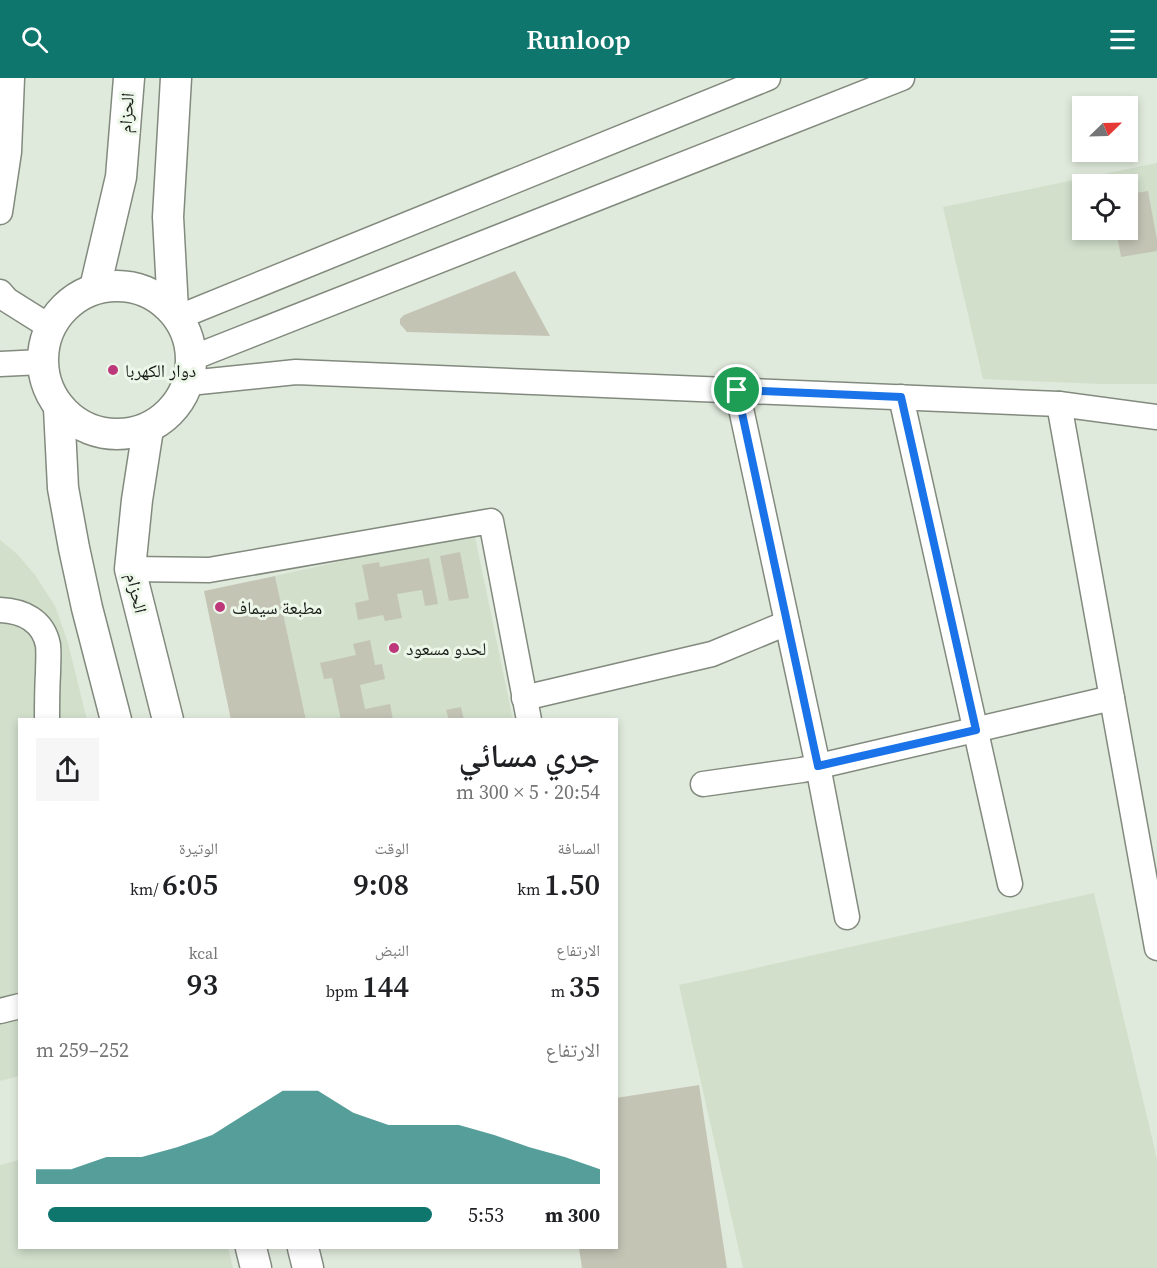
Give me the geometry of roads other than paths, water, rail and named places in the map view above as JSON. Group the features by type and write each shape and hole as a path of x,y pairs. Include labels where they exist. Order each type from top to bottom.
{"main road":[{"name":"الحزام","path":"95,288 121,177 129,78"},
{"path":"176,78 168,217 176,314"},
{"path":"116,285 137,288 157,296 176,314 189,336 191,371 173,411 148,429 125,435 100,433 78,424 59,408 45,378 42,362 44,344 50,327 61,311 76,297 95,288 116,285"},
{"path":"59,408 64,498 87,608 115,718"},
{"name":"الحزام","path":"148,429 137,500 130,569 167,718"},
{"path":"251,1249 256,1268"},
{"path":"303,1249 308,1268"}],"street":[{"path":"0,212 9,152 12,78"},
{"path":"176,314 768,78"},
{"path":"191,371 590,201 902,78"},
{"path":"0,292 7,300 50,327"},
{"path":"0,364 42,362"},
{"path":"191,371 296,372 1059,404 1157,417"},
{"path":"737,390 818,766 847,918"},
{"path":"901,397 1010,884"},
{"path":"1059,404 1157,948"},
{"path":"130,569 209,570 491,522 526,709 712,654 787,623"},
{"path":"0,610 27,615 37,623 44,634 48,646 47,718"},
{"path":"703,784 802,770 1112,698"},
{"path":"0,1011 18,1006"}],"place":[{"name":"دوار الكهربا","path":"113,370"},
{"name":"مطبعة سيماف","path":"220,607"},
{"name":"لحدو مسعود","path":"394,648"}]}
